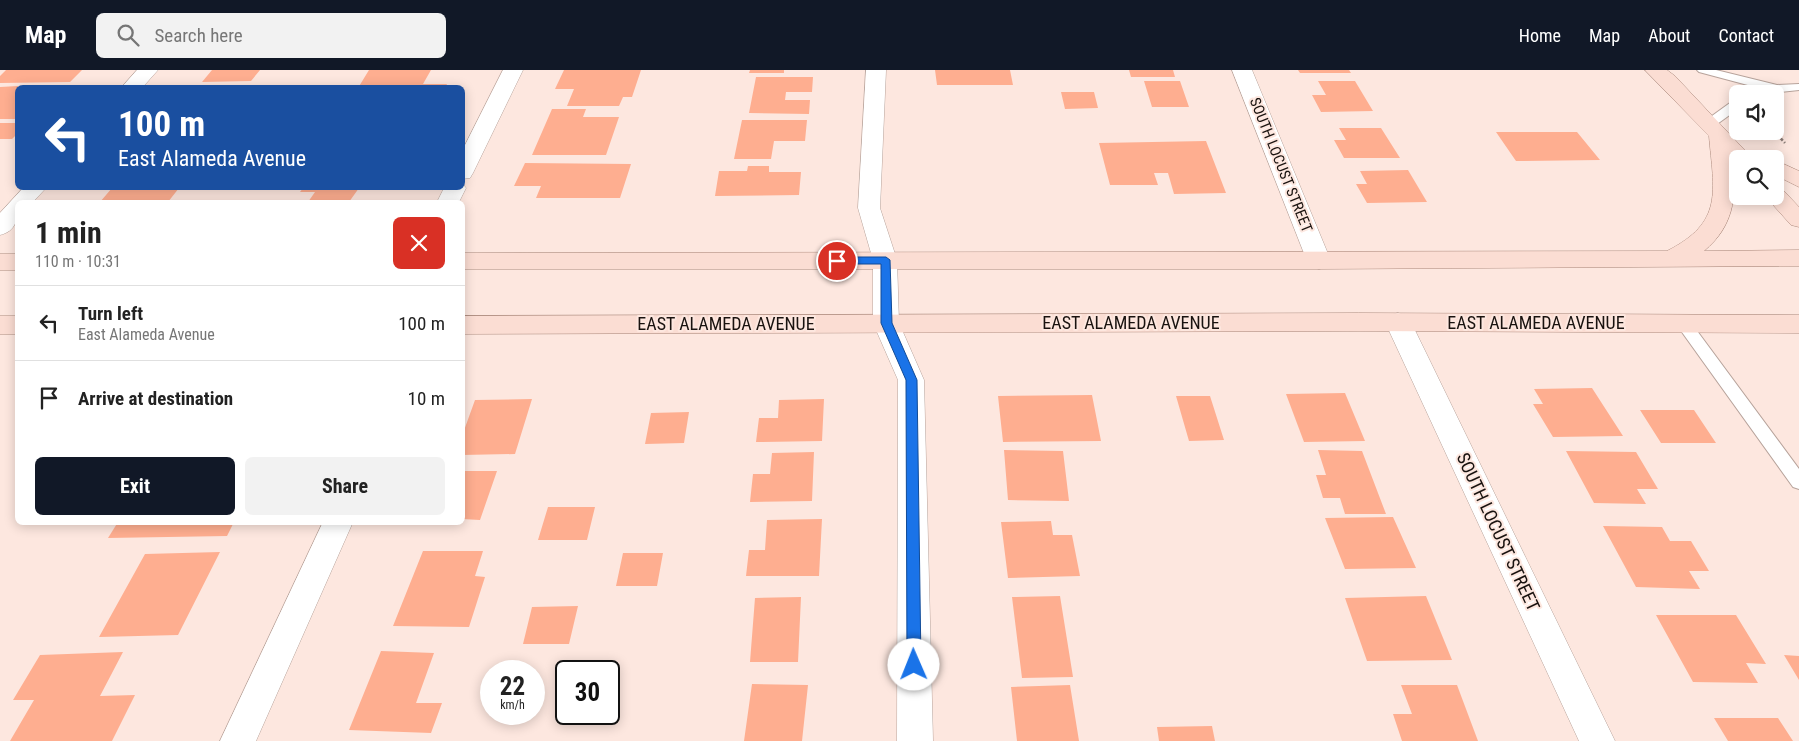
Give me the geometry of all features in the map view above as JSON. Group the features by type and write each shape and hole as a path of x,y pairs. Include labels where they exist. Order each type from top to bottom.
{"main road":[{"path":"1664,73 1734,150"},
{"path":"1671,258 1698,245 1713,230 1720,215 1724,195 1714,129"},
{"path":"1714,129 1748,150"},
{"path":"1784,171 1799,180"},
{"path":"1784,204 1799,220"},
{"path":"465,261 1320,261 1799,258"},
{"path":"0,262 15,262"},
{"name":"EAST ALAMEDA AVENUE","path":"465,325 1398,322 1799,324"},
{"path":"0,325 15,325"}],"street":[{"path":"134,85 148,70"},
{"path":"465,167 513,70"},
{"path":"876,70 869,208 886,260 886,323 911,380 915,741"},
{"name":"SOUTH LOCUST STREET","path":"1242,70 1320,261"},
{"path":"23,200 33,190"},
{"path":"0,228 15,210"},
{"name":"SOUTH LOCUST STREET","path":"1398,322 1597,741"},
{"path":"238,741 337,525"}],"lane":[{"path":"1703,70 1761,85"},
{"path":"1784,88 1799,88"},
{"path":"1714,129 1729,113"},
{"path":"1684,324 1728,380 1799,482"}],"building":[{"path":"6,70 82,70 70,82 0,83 0,76"},
{"path":"212,70 260,70 251,81 202,82"},
{"path":"369,70 431,70 423,84 447,84 446,85 360,85"},
{"path":"564,70 641,70 632,97 623,97 619,106 567,106 574,89 555,89"},
{"path":"750,70 784,70 784,73 749,73"},
{"path":"935,70 1010,70 1013,85 937,85"},
{"path":"1129,70 1173,70 1175,77 1131,77"},
{"path":"1298,70 1349,70 1351,73 1300,73"},
{"path":"756,77 813,77 812,92 786,92 785,100 810,100 809,114 749,113"},
{"path":"1144,81 1180,81 1189,107 1152,107"},
{"path":"1318,81 1355,81 1373,111 1321,112 1312,95 1326,95"},
{"path":"15,86 15,119 0,119 0,87"},
{"path":"1061,92 1094,92 1098,108 1065,109"},
{"path":"552,109 586,109 583,117 619,117 606,155 532,155"},
{"path":"742,120 807,120 805,141 774,141 771,159 734,159"},
{"path":"0,123 15,123 15,136 12,139 0,139"},
{"path":"1339,128 1381,128 1400,158 1344,158 1334,140 1346,140"},
{"path":"1496,132 1577,132 1600,160 1516,161"},
{"path":"1206,141 1226,193 1174,194 1168,173 1154,173 1158,185 1110,185 1099,143"},
{"path":"525,163 631,164 620,198 536,198 541,186 514,186"},
{"path":"748,166 769,166 769,172 801,172 799,195 715,196 719,171 747,171"},
{"path":"1408,170 1427,202 1367,203 1356,184 1367,184 1360,171"},
{"path":"110,190 177,190 170,200 102,200"},
{"path":"302,190 358,190 350,200 309,200 315,192 300,192"},
{"path":"1592,388 1623,436 1553,437 1533,404 1543,404 1534,389"},
{"path":"1345,393 1365,441 1304,442 1286,394"},
{"path":"1092,395 1101,441 1003,442 998,396"},
{"path":"1176,396 1210,396 1224,440 1189,441"},
{"path":"532,399 515,454 465,455 465,428 475,400"},
{"path":"824,399 822,441 756,442 759,418 778,418 779,400"},
{"path":"1640,410 1694,410 1716,443 1661,443"},
{"path":"689,412 684,443 645,444 651,413"},
{"path":"1004,450 1063,451 1069,501 1008,500"},
{"path":"1318,450 1362,451 1386,514 1345,514 1340,498 1323,498 1316,475 1326,475"},
{"path":"1566,451 1636,452 1658,489 1637,489 1646,504 1594,503"},
{"path":"814,452 812,501 750,502 753,474 770,474 772,453"},
{"path":"465,471 497,471 480,520 465,519"},
{"path":"548,507 595,507 587,540 538,540"},
{"path":"1393,517 1416,568 1345,569 1325,518"},
{"path":"822,519 819,576 746,576 749,550 765,550 767,520"},
{"path":"1051,521 1053,535 1072,535 1080,576 1008,578 1001,522"},
{"path":"116,525 232,525 227,536 108,538"},
{"path":"1603,526 1662,527 1670,541 1691,541 1709,571 1689,571 1700,589 1636,587"},
{"path":"423,551 483,551 475,576 485,577 469,627 393,626"},
{"path":"220,552 178,635 99,637 145,554"},
{"path":"623,553 663,553 657,586 616,586"},
{"path":"1060,596 1073,677 1022,678 1012,597"},
{"path":"1426,596 1452,660 1367,661 1345,598"},
{"path":"801,597 798,662 750,662 755,598"},
{"path":"578,606 569,644 523,644 532,607"},
{"path":"1656,615 1736,615 1766,664 1746,663 1758,683 1693,682"},
{"path":"381,651 434,653 416,703 442,703 431,733 349,730"},
{"path":"123,652 100,696 135,695 112,741 10,741 34,700 13,700 40,655"},
{"path":"1784,655 1799,656 1799,680"},
{"path":"752,684 808,685 802,741 744,741"},
{"path":"1070,685 1079,741 1017,741 1011,687"},
{"path":"1401,685 1457,685 1478,741 1402,741 1393,714 1412,714"},
{"path":"1714,718 1778,718 1793,741 1728,741"},
{"path":"1212,726 1215,741 1159,741 1157,727"}],"route":[{"path":"837,261 886,260 886,323 911,380 914,665"}]}
